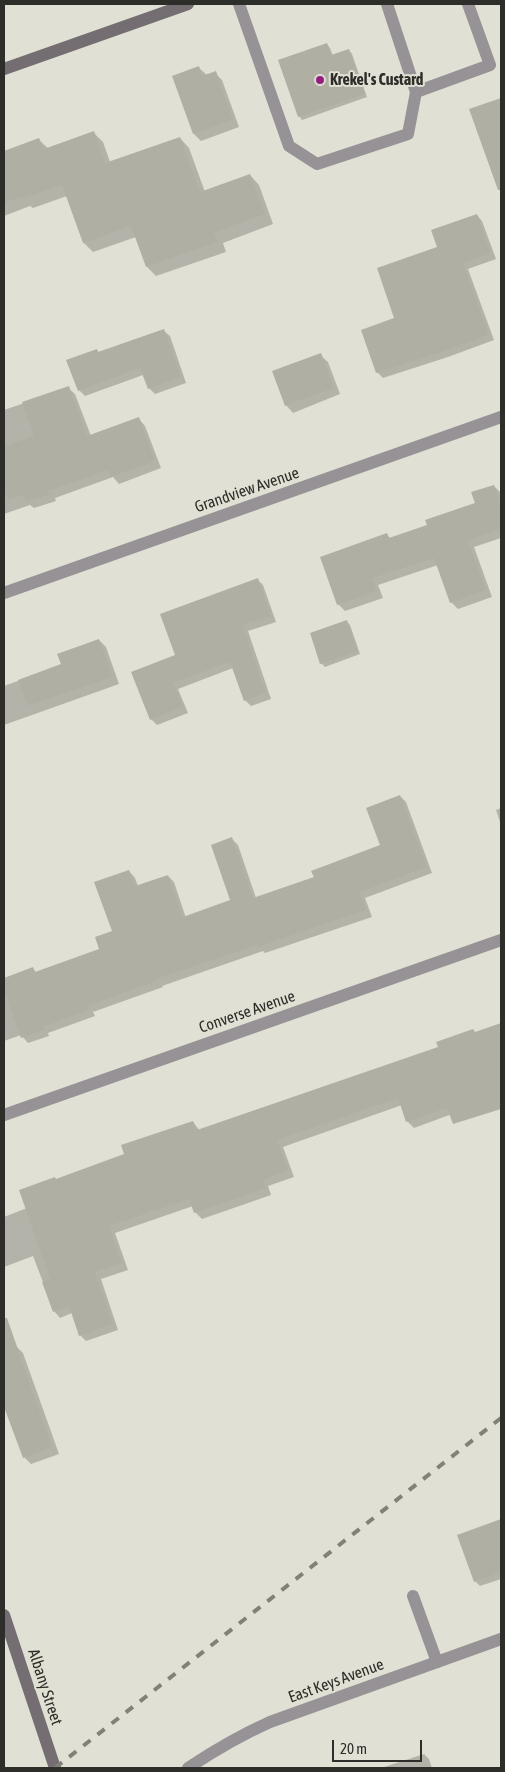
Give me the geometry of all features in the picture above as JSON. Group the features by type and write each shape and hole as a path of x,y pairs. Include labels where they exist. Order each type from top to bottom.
{"street":[{"path":"4,69 188,4"},
{"path":"239,4 289,146 317,164 408,134 416,92 386,4"},
{"path":"416,92 490,65 468,4"},
{"name":"Grandview Avenue","path":"4,593 501,417"},
{"name":"Converse Avenue","path":"4,1115 501,940"},
{"path":"412,1596 437,1662"},
{"name":"Albany Street","path":"4,1615 6,1631 55,1768"},
{"name":"East Keys Avenue","path":"188,1768 212,1752 253,1730 501,1639"}],"building":[{"path":"327,43 331,55 349,49 365,94 298,117 278,60"},
{"path":"199,66 202,76 216,71 233,120 193,134 172,76"},
{"path":"501,98 501,190 498,190 469,109"},
{"path":"94,131 105,163 180,137 200,192 250,174 265,214 214,233 218,242 146,267 131,226 83,243 62,185 22,199 21,197 4,203 4,151 39,138 44,149"},
{"path":"477,214 491,253 463,263 489,335 376,373 361,330 394,318 377,268 437,247 431,230"},
{"path":"164,329 181,377 148,389 140,368 78,391 66,360 97,349 98,352"},
{"path":"321,353 334,388 285,406 272,371"},
{"path":"69,386 87,436 139,417 155,461 111,477 108,470 49,491 50,494 26,502 23,495 8,500 4,487 4,446 34,436 22,402"},
{"path":"494,485 501,504 501,529 468,540 486,590 450,603 434,558 372,578 377,591 337,605 320,557 387,533 389,538 427,525 425,520 475,503 471,492"},
{"path":"258,578 271,616 243,625 266,693 244,701 230,662 173,683 183,707 150,720 131,672 175,655 160,614"},
{"path":"347,620 358,651 320,664 310,633"},
{"path":"99,639 113,677 28,706 18,680 61,664 57,654"},
{"path":"400,795 427,867 360,892 366,910 157,979 157,981 88,1006 89,1010 43,1027 44,1030 21,1038 4,990 4,978 33,967 35,972 99,949 95,937 112,931 94,882 129,870 135,886 168,875 183,917 230,900 211,845 232,837 253,898 314,877 311,871 380,845 366,808"},
{"path":"501,1023 501,1109 453,1124 447,1108 406,1122 398,1098 277,1140 288,1170 263,1180 266,1188 194,1213 189,1199 109,1226 122,1263 95,1272 113,1324 79,1336 69,1306 53,1312 42,1282 50,1279 19,1190 55,1177 56,1179 124,1154 121,1145 193,1121 197,1130 438,1047 436,1042 473,1029 475,1032"},
{"path":"4,1318 7,1318 52,1447 23,1458 4,1407"},
{"path":"501,1519 501,1572 474,1582 457,1535"}],"railway":[{"path":"55,1768 501,1418"}],"place":[{"name":"Krekel's Custard","path":"320,80"}]}
